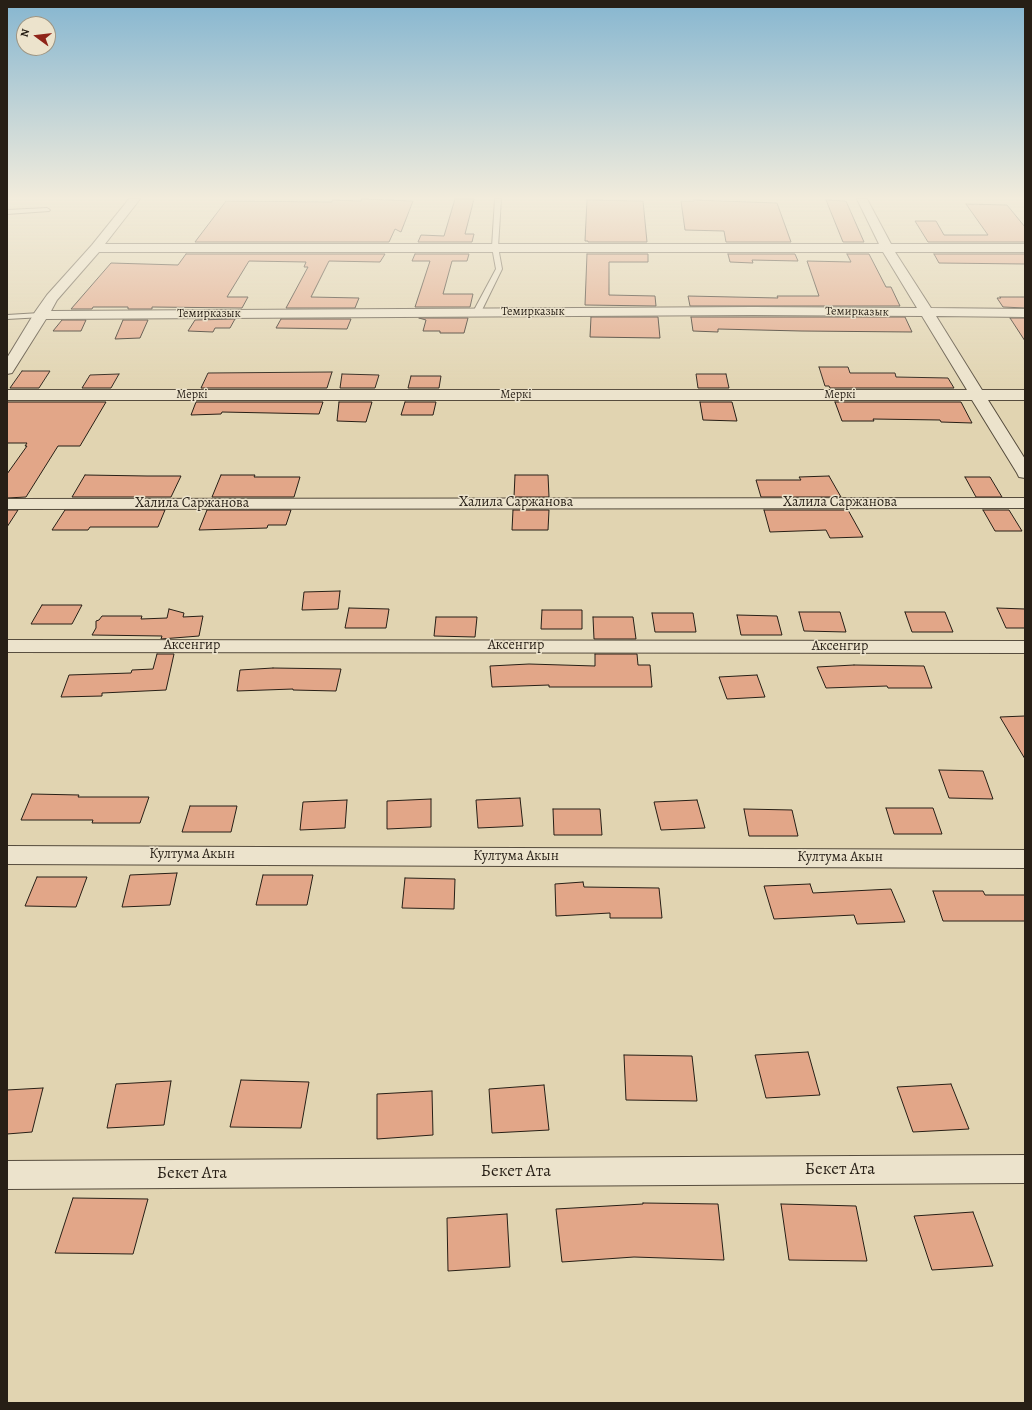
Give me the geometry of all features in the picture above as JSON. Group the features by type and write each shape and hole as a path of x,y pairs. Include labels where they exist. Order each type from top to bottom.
{"street":[{"path":"7,370 40,315 52,298 81,265"},
{"path":"897,265 1025,473"},
{"name":"Темирказык","path":"40,315 753,311 927,313 1025,312"},
{"name":"Меркі","path":"7,395 1025,395"},
{"name":"Халила Саржанова","path":"7,504 1025,503"},
{"name":"Аксенгир","path":"7,646 1025,647"},
{"name":"Култума Акын","path":"7,855 1025,859"},
{"name":"Бекет Ата","path":"7,1175 1025,1169"}],"lane":[{"path":"477,312 499,270 498,265"},
{"path":"7,317 40,315"}],"building":[{"path":"109,265 247,265 227,297 248,297 242,308 152,307 152,309 128,309 128,307 93,307 92,309 71,309"},
{"path":"305,265 327,265 311,297 359,298 355,308 286,308 308,267 304,267"},
{"path":"429,265 451,265 443,294 473,294 470,307 415,307"},
{"path":"587,265 609,265 609,295 655,296 656,306 585,305"},
{"path":"808,265 875,265 886,287 891,287 900,306 690,306 688,296 778,298 777,296 819,296"},
{"path":"1000,297 1025,297 1025,308 1003,307 997,298 1001,298"},
{"path":"591,317 658,317 660,338 590,337"},
{"path":"691,317 905,317 912,332 718,329 718,332 693,331"},
{"path":"419,318 468,318 464,333 440,333 440,331 423,331 426,320"},
{"path":"1010,318 1025,318 1025,341"},
{"path":"235,319 230,328 215,328 213,332 188,331 195,320"},
{"path":"281,319 351,319 347,329 276,328"},
{"path":"62,320 86,320 81,331 53,331"},
{"path":"123,320 148,320 140,338 115,339"},
{"path":"819,367 848,367 850,373 895,373 896,377 948,378 954,388 830,388 829,386 825,386"},
{"path":"22,371 50,371 39,388 10,388"},
{"path":"332,372 327,388 201,388 208,373"},
{"path":"119,374 111,388 82,388 90,375"},
{"path":"342,374 379,375 375,388 340,388"},
{"path":"696,374 726,374 729,388 698,388"},
{"path":"411,376 441,376 439,388 408,388"},
{"path":"7,402 106,402 80,446 58,446 26,497 7,498 7,474 27,446 25,446 27,443 7,443"},
{"path":"196,402 323,402 319,414 222,412 221,414 191,415"},
{"path":"339,402 372,402 366,422 337,421"},
{"path":"405,402 436,402 433,415 401,415"},
{"path":"700,402 732,402 737,421 703,420"},
{"path":"835,402 961,402 972,423 941,422 940,420 873,419 874,421 842,421"},
{"path":"85,475 181,476 171,497 72,497"},
{"path":"221,475 300,477 294,497 212,497"},
{"path":"515,475 548,475 549,497 514,497"},
{"path":"829,476 841,497 761,497 756,480 801,480 799,477"},
{"path":"965,477 990,477 1002,497 976,497"},
{"path":"7,510 18,510 7,527"},
{"path":"65,510 165,510 158,527 90,527 88,530 52,530"},
{"path":"207,510 291,510 286,525 268,525 267,528 199,530"},
{"path":"513,510 549,510 548,530 512,530"},
{"path":"764,510 848,510 863,537 830,538 826,530 770,532"},
{"path":"983,510 1009,510 1022,531 995,531"},
{"path":"340,591 338,609 302,610 304,592"},
{"path":"42,605 82,605 72,624 31,624"},
{"path":"349,608 389,609 386,628 345,628"},
{"path":"997,608 1025,609 1025,628 1006,628"},
{"path":"169,609 184,613 183,617 203,616 199,636 161,639 162,636 92,635 96,628 96,621 102,616 142,616 141,619 167,618"},
{"path":"542,610 582,610 582,629 541,629"},
{"path":"799,612 840,612 846,632 804,631"},
{"path":"905,612 945,612 953,632 912,632"},
{"path":"652,613 693,613 696,632 655,632"},
{"path":"737,615 777,616 782,635 741,635"},
{"path":"436,617 477,617 475,637 434,636"},
{"path":"593,617 633,617 636,639 594,639"},
{"path":"157,654 174,654 166,690 102,693 102,696 61,697 69,675 131,673 132,670 153,669"},
{"path":"595,654 637,654 638,665 650,665 652,687 549,687 549,685 492,687 490,666 529,664 595,666"},
{"path":"854,665 924,666 932,688 888,688 887,686 826,688 817,667"},
{"path":"273,668 341,669 336,691 293,689 237,691 240,670"},
{"path":"757,675 765,697 727,699 719,677"},
{"path":"1025,716 1025,759 1000,717"},
{"path":"939,770 983,771 993,799 949,798"},
{"path":"32,794 79,795 78,797 149,797 140,823 92,823 93,820 21,820"},
{"path":"520,798 523,826 478,828 476,800"},
{"path":"431,799 431,827 387,829 387,801"},
{"path":"347,800 345,828 300,830 303,802"},
{"path":"697,800 705,828 661,830 654,802"},
{"path":"190,806 237,806 231,832 182,832"},
{"path":"886,808 933,808 942,834 894,834"},
{"path":"553,809 600,809 602,835 554,835"},
{"path":"744,809 792,810 798,836 749,836"},
{"path":"177,873 170,905 122,907 130,875"},
{"path":"263,875 313,875 307,905 256,905"},
{"path":"37,877 87,877 76,907 25,906"},
{"path":"405,878 455,879 454,909 402,908"},
{"path":"583,882 584,887 659,888 662,918 610,918 610,913 556,916 555,884"},
{"path":"810,884 813,893 891,889 905,922 857,924 854,915 774,919 764,886"},
{"path":"933,891 983,891 985,895 1025,895 1025,921 943,921"},
{"path":"808,1052 820,1095 766,1098 755,1055"},
{"path":"624,1055 692,1056 697,1101 626,1100"},
{"path":"241,1080 309,1082 301,1128 230,1127"},
{"path":"171,1081 164,1125 107,1128 116,1084"},
{"path":"951,1084 969,1129 913,1132 897,1087"},
{"path":"544,1085 549,1130 492,1133 489,1089"},
{"path":"43,1088 32,1132 7,1134 7,1090"},
{"path":"432,1091 433,1135 377,1139 377,1094"},
{"path":"73,1198 148,1199 133,1254 55,1253"},
{"path":"643,1203 718,1204 724,1260 634,1257 562,1262 556,1209"},
{"path":"781,1204 856,1206 867,1261 789,1260"},
{"path":"973,1212 993,1266 932,1270 914,1216"},
{"path":"507,1214 510,1267 448,1271 447,1218"}]}
